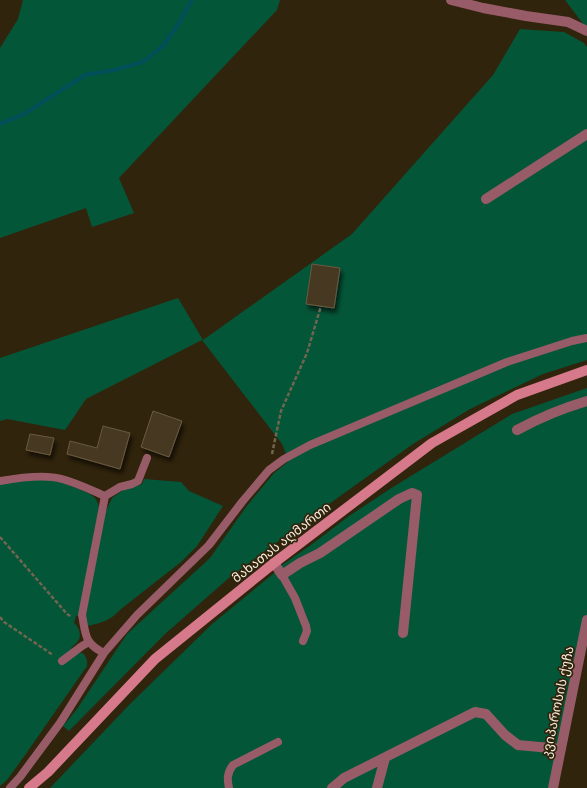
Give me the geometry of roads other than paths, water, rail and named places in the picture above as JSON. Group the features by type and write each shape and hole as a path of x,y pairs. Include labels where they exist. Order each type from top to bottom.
{"main road":[{"name":"მახათას აღმართი","path":"29,788 48,772 155,659 274,563 432,443 517,395 587,370"}],"street":[{"path":"451,0 483,8 568,22 587,31"},
{"path":"486,199 587,134"},
{"path":"517,430 570,406 587,401"},
{"path":"274,563 282,575 300,563 320,553 399,499 412,494 417,495 403,633"},
{"name":"კვიპაროსის ქუჩა","path":"553,788 587,620"},
{"path":"332,788 344,778 475,712 486,714 518,745 561,749"},
{"path":"377,788 385,758"}],"lane":[{"path":"10,788 20,777 60,723 104,653 137,615 210,545 242,502 269,470 284,459 310,445 500,366 572,341 587,338"},
{"path":"0,480 28,477 53,477 62,479 105,496 138,481 147,458"},
{"path":"104,653 95,649 89,642 85,632 82,615 105,496"},
{"path":"282,575 295,598 306,626 307,631 303,641"},
{"path":"62,661 89,642"},
{"path":"229,788 229,770 233,765 278,742"}],"waterway":[{"path":"0,124 24,114 85,75 114,70 143,62 163,46 179,23 192,0"}]}
